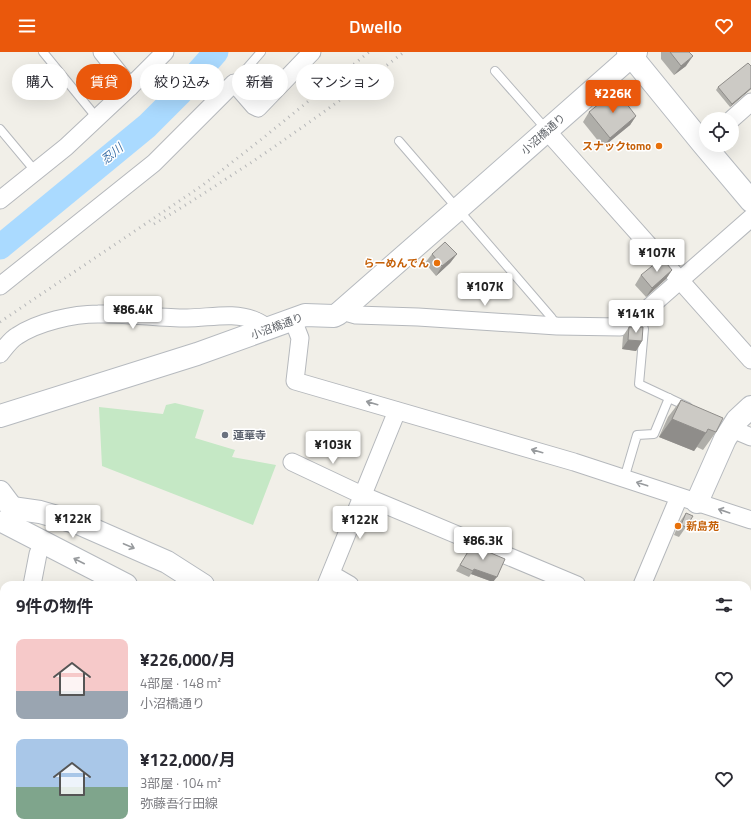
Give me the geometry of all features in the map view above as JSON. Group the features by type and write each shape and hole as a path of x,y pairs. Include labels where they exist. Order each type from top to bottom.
{"street":[{"path":"102,52 112,64"},
{"path":"132,85 165,52"},
{"path":"288,77 312,52"},
{"path":"632,53 699,137"},
{"name":"小沼橋通り","path":"0,416 197,354 305,315 334,316 344,310 547,131 632,53"},
{"path":"0,286 154,163 232,85"},
{"path":"0,200 66,147 116,100"},
{"path":"249,100 258,108 266,100"},
{"path":"739,113 751,102"},
{"path":"547,131 751,360"},
{"path":"711,152 751,201"},
{"path":"344,310 356,315 418,317 557,326 620,326 637,318 751,218"},
{"path":"0,354 16,337 29,330 44,324 84,315 99,314 187,318 225,315 249,318 269,329"},
{"path":"293,320 300,338 295,382 574,462 751,520"},
{"path":"644,581 688,499 725,439 736,431 737,420 751,407"},
{"path":"328,580 397,410"},
{"path":"292,462 362,495 567,581"},
{"path":"4,512 43,542 118,581"},
{"path":"4,512 40,512 78,524 168,562 197,581"},
{"path":"33,581 38,554 43,542"}],"lane":[{"path":"43,52 97,118"},
{"path":"251,64 261,52"},
{"path":"495,71 547,131"},
{"path":"0,129 36,172"},
{"path":"399,141 557,326"},
{"path":"637,318 642,323 644,329 638,384 697,412"},
{"path":"624,479 637,435 654,434 669,398"}],"green space":[{"path":"175,403 204,410 195,438 235,450 232,457 276,465 253,525 102,466 99,407 163,414 166,405"}],"building":[{"path":"670,52 689,52 693,56 681,66"},
{"path":"748,63 751,66 751,88 732,104 718,87"},
{"path":"616,90 636,116 610,138 589,112"},
{"path":"445,242 457,254 442,266 432,254"},
{"path":"662,258 672,270 652,288 641,275"},
{"path":"629,327 643,327 642,341 628,340"},
{"path":"681,400 723,418 716,432 708,429 706,433 672,419"},
{"path":"686,513 693,516 686,527 681,525"},
{"path":"472,545 505,559 497,577 474,569 473,571 460,565"}],"waterway":[{"name":"忍川","path":"0,247 147,126 179,94 216,52"}],"railway":[{"path":"0,322 203,185 369,52"},
{"path":"154,224 249,164 347,95 404,52"}],"place":[{"name":"スナックtomo","path":"659,146"},
{"name":"らーめんでん","path":"437,263"},
{"name":"蓮華寺","path":"225,435"},
{"name":"新島苑","path":"678,526"}]}
